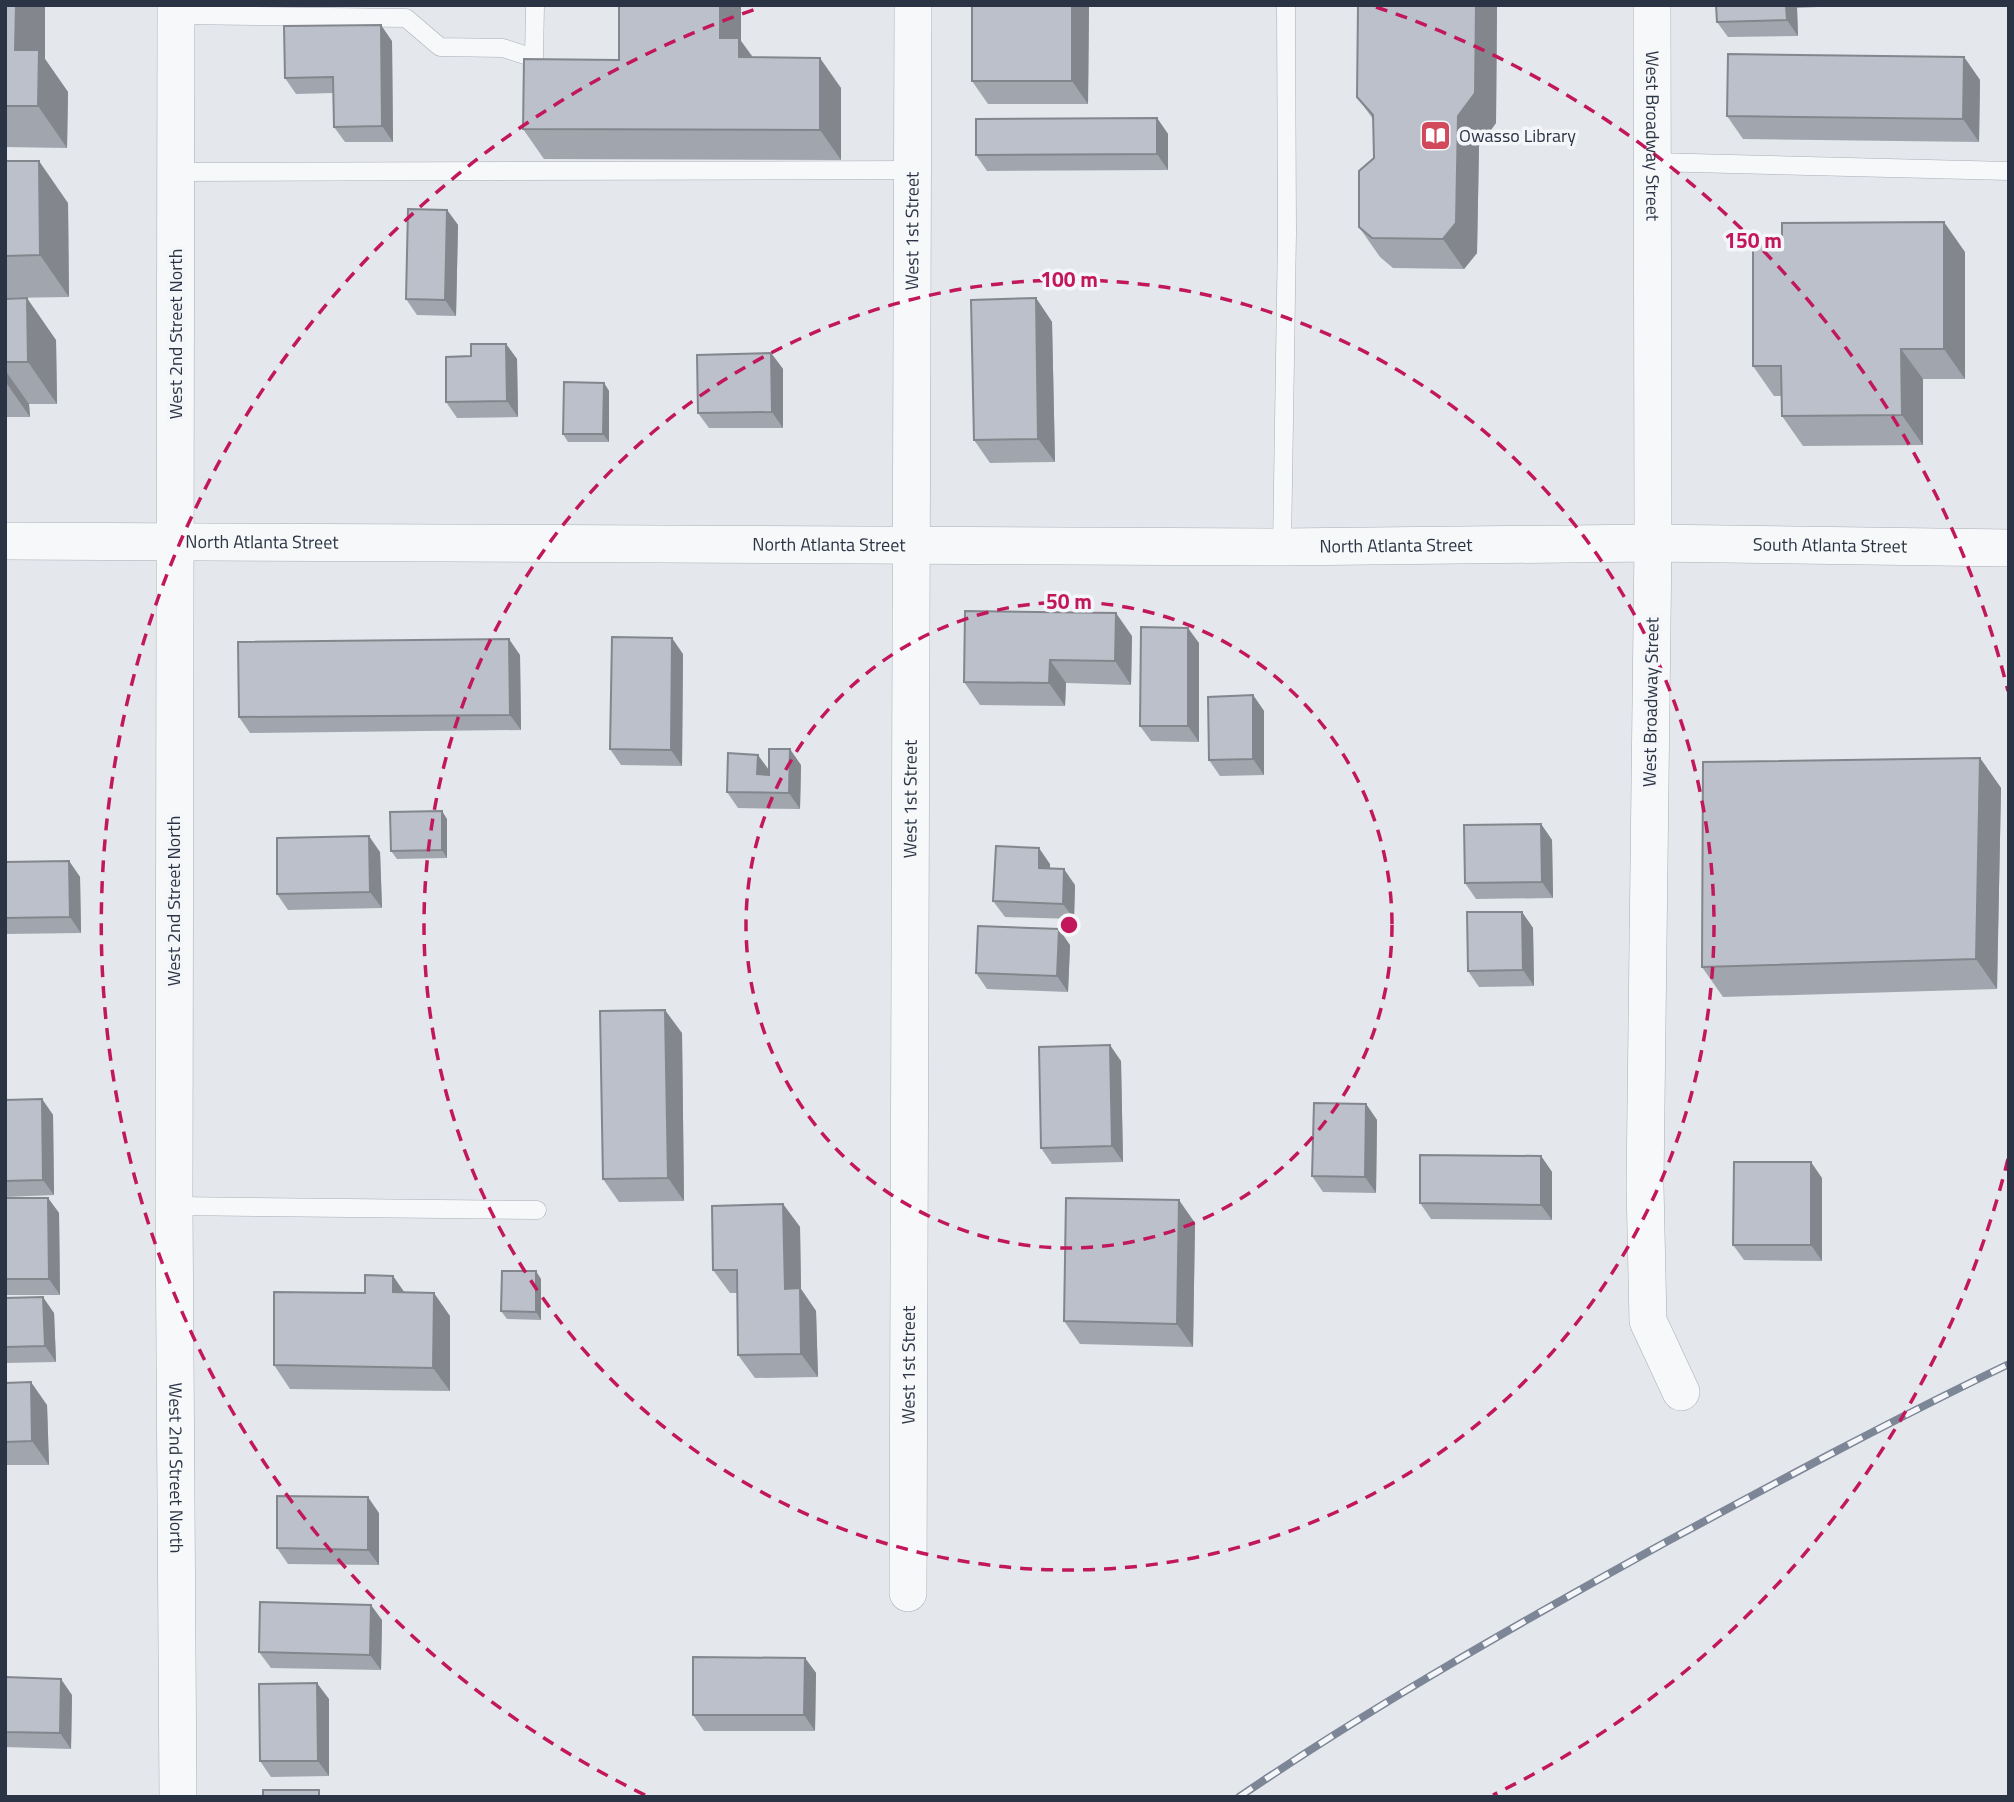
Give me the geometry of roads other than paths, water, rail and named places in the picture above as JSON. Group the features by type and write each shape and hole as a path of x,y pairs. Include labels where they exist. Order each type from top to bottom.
{"street":[{"name":"West 1st Street","path":"908,1593 909,543 914,170 913,5"},
{"name":"West Broadway Street","path":"1652,5 1653,542 1645,1186 1647,1321 1681,1392"},
{"name":"West 2nd Street North","path":"176,10 174,1206 178,1797"},
{"name":"North Atlanta Street","path":"5,541 909,543 1282,547 1653,542"},
{"name":"South Atlanta Street","path":"1653,542 2009,548"}],"lane":[{"path":"176,10 406,18 440,47 503,48 534,58 535,5"},
{"path":"1282,547 1287,233 1286,5"},
{"path":"1652,162 2009,171"},
{"path":"177,172 914,170"},
{"path":"174,1206 537,1210"}],"railway":[{"path":"1239,1797 1396,1697 1557,1603 1793,1474 2009,1364"}],"place":[{"name":"Owasso Library","path":"1436,136"}]}
